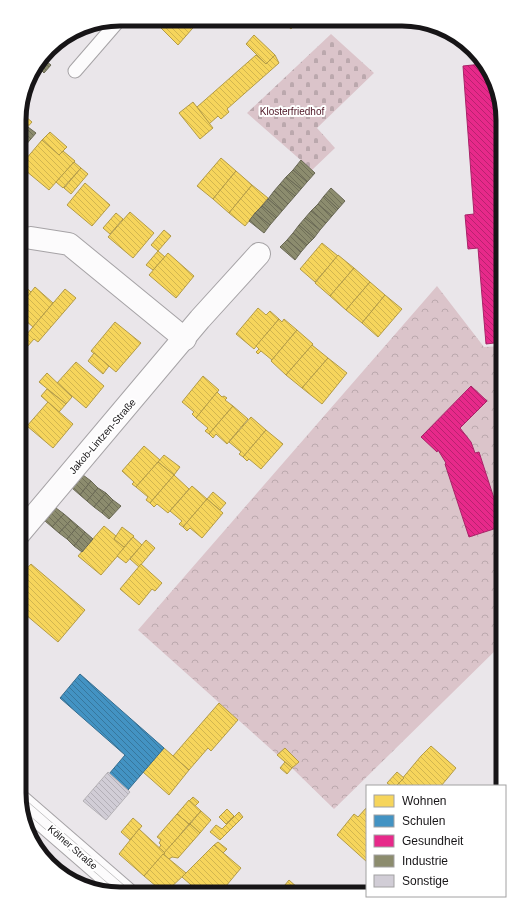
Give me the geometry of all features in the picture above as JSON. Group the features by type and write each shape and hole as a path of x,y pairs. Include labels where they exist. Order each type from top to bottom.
{"street":[{"path":"31,238 69,244 185,339"},
{"name":"Jakob-Lintzen-Straße","path":"26,526 259,254"},
{"name":"Kölner Straße","path":"27,807 119,887"}],"lane":[{"path":"75,70 113,27"}],"green space":[{"name":"Klosterfriedhof","path":"331,34 374,73 317,128 335,148 312,170 247,113"},
{"path":"437,286 484,347 496,346 496,650 334,809 292,768 138,630"}],"building: Wohnen":[{"path":"159,26 195,26 178,45"},
{"path":"254,35 275,55 266,64 246,44"},
{"path":"256,55 266,64 275,55 279,63 227,109 229,112 221,119 218,116 209,124 197,107"},
{"path":"193,102 213,128 200,139 179,113"},
{"path":"26,117 32,122 26,129"},
{"path":"50,132 67,147 59,155 42,140"},
{"path":"42,140 59,155 63,151 75,161 49,190 26,171 26,159"},
{"path":"221,158 236,171 213,199 197,186"},
{"path":"74,162 81,168 63,188 56,182"},
{"path":"81,168 88,174 71,194 64,188"},
{"path":"236,171 252,185 229,213 213,199"},
{"path":"85,183 110,205 92,226 67,205"},
{"path":"252,185 268,198 245,226 229,213"},
{"path":"130,212 154,233 133,258 108,237"},
{"path":"116,213 123,219 110,234 103,228"},
{"path":"164,230 171,236 158,251 151,245"},
{"path":"322,243 338,256 315,282 300,269"},
{"path":"158,251 165,257 153,270 146,265"},
{"path":"168,253 194,276 176,298 149,275"},
{"path":"338,255 354,268 330,296 315,283"},
{"path":"354,268 370,282 346,310 330,296"},
{"path":"370,282 385,295 362,323 346,310"},
{"path":"26,287 31,292 26,298"},
{"path":"35,287 53,303 33,327 26,321 26,298"},
{"path":"65,289 76,298 38,342 34,339 27,347 26,335"},
{"path":"385,295 402,309 378,337 362,323"},
{"path":"258,308 266,315 270,311 279,319 254,349 236,334"},
{"path":"279,319 282,322 284,319 297,330 272,360 261,351 258,354 256,352 259,349 256,346"},
{"path":"115,322 141,343 116,372 91,351"},
{"path":"297,330 313,344 286,375 271,361"},
{"path":"312,345 328,358 302,388 286,375"},
{"path":"94,353 109,366 103,374 88,361"},
{"path":"328,358 347,373 322,404 302,388"},
{"path":"76,362 104,386 86,408 57,383"},
{"path":"47,373 72,397 66,404 39,382"},
{"path":"203,376 219,390 196,418 192,414 194,412 182,402"},
{"path":"47,389 66,404 59,412 41,396"},
{"path":"217,392 222,397 224,396 227,398 225,400 233,406 209,434 205,431 208,428 196,418"},
{"path":"48,402 73,424 53,448 27,426"},
{"path":"233,406 248,419 227,444 216,434 213,438 209,434"},
{"path":"251,417 266,430 243,457 239,454 241,452 229,442"},
{"path":"266,430 283,444 261,469 249,459 247,461 243,457"},
{"path":"144,446 160,460 136,487 132,484 134,482 122,471"},
{"path":"164,455 180,467 174,475 158,462"},
{"path":"158,462 174,475 150,503 146,500 148,497 136,487"},
{"path":"174,475 189,489 168,513 157,504 154,507 150,503"},
{"path":"192,486 207,499 183,527 179,524 182,521 170,511"},
{"path":"213,492 226,503 220,510 207,499"},
{"path":"207,499 223,513 202,538 190,528 187,531 183,527"},
{"path":"104,526 116,536 114,539 124,547 127,545 101,575 78,556"},
{"path":"122,527 134,536 124,547 114,539"},
{"path":"133,537 142,545 126,563 117,556"},
{"path":"146,540 155,548 139,567 130,559"},
{"path":"31,564 85,610 58,642 26,615 26,569"},
{"path":"141,564 162,583 155,591 152,589 139,605 120,589"},
{"path":"219,703 238,720 211,751 208,748 189,770 173,756"},
{"path":"431,746 456,768 442,785 397,785"},
{"path":"164,748 189,770 169,795 143,772"},
{"path":"285,748 299,762 292,768 277,755"},
{"path":"285,762 292,768 287,774 280,768"},
{"path":"397,772 404,778 397,785 390,785 387,783"},
{"path":"193,797 199,802 195,806 189,801"},
{"path":"189,800 201,811 189,824 177,814"},
{"path":"366,808 366,861 337,835 354,814 358,817"},
{"path":"227,809 234,816 226,824 219,817"},
{"path":"201,811 211,820 200,833 190,824"},
{"path":"239,812 243,817 220,840 210,832 216,825 222,829"},
{"path":"177,814 189,824 165,853 159,848 161,845 159,843 161,840 157,837"},
{"path":"133,818 142,826 130,840 121,832"},
{"path":"190,824 200,833 178,858 172,857 169,859 163,854"},
{"path":"139,829 165,853 144,876 119,854"},
{"path":"218,842 227,849 223,853 214,845"},
{"path":"214,845 241,868 225,887 193,887 182,877"},
{"path":"163,854 186,873 171,887 157,887 144,876"},
{"path":"289,880 297,887 283,887"}],"building: Schulen":[{"path":"80,674 164,748 128,790 109,774 125,755 60,698"}],"building: Gesundheit":[{"path":"478,64 480,68 491,90 496,114 496,343 486,344 478,248 468,249 465,215 474,214 463,66"},
{"path":"471,386 487,401 460,428 471,442 475,453 479,452 496,504 496,528 469,537 445,464 446,463 438,450 437,452 421,437"}],"building: Industrie":[{"path":"46,61 51,65 44,73 41,70"},
{"path":"28,127 36,133 26,145 26,130"},
{"path":"301,160 315,173 307,182 293,170"},
{"path":"293,170 307,182 301,189 286,177"},
{"path":"286,177 301,189 295,196 280,184"},
{"path":"280,184 295,196 288,204 274,191"},
{"path":"331,188 345,201 338,209 324,196"},
{"path":"274,191 288,204 282,211 268,199"},
{"path":"324,196 338,209 332,216 318,204"},
{"path":"268,199 282,211 276,218 262,206"},
{"path":"318,204 332,216 326,223 311,211"},
{"path":"262,206 276,218 270,225 255,213"},
{"path":"311,211 326,223 320,230 305,218"},
{"path":"255,213 270,225 264,233 249,221"},
{"path":"305,218 320,230 314,238 299,225"},
{"path":"299,225 314,238 307,245 293,233"},
{"path":"293,233 307,245 301,252 287,240"},
{"path":"287,240 301,252 295,260 280,247"},
{"path":"83,475 91,481 80,495 72,488"},
{"path":"91,481 98,488 87,501 80,495"},
{"path":"98,488 106,493 94,507 87,501"},
{"path":"106,493 113,500 102,513 94,507"},
{"path":"113,500 121,506 109,519 102,513"},
{"path":"56,508 64,514 52,527 45,521"},
{"path":"64,514 71,520 59,533 52,527"},
{"path":"71,520 78,526 67,539 59,533"},
{"path":"78,526 85,532 74,546 67,539"},
{"path":"85,532 93,539 82,552 74,546"}],"building: Sonstige":[{"path":"108,772 130,792 106,820 83,801"}],"tram line":[{"path":"27,801 126,887"},
{"path":"29,815 111,886"}]}
